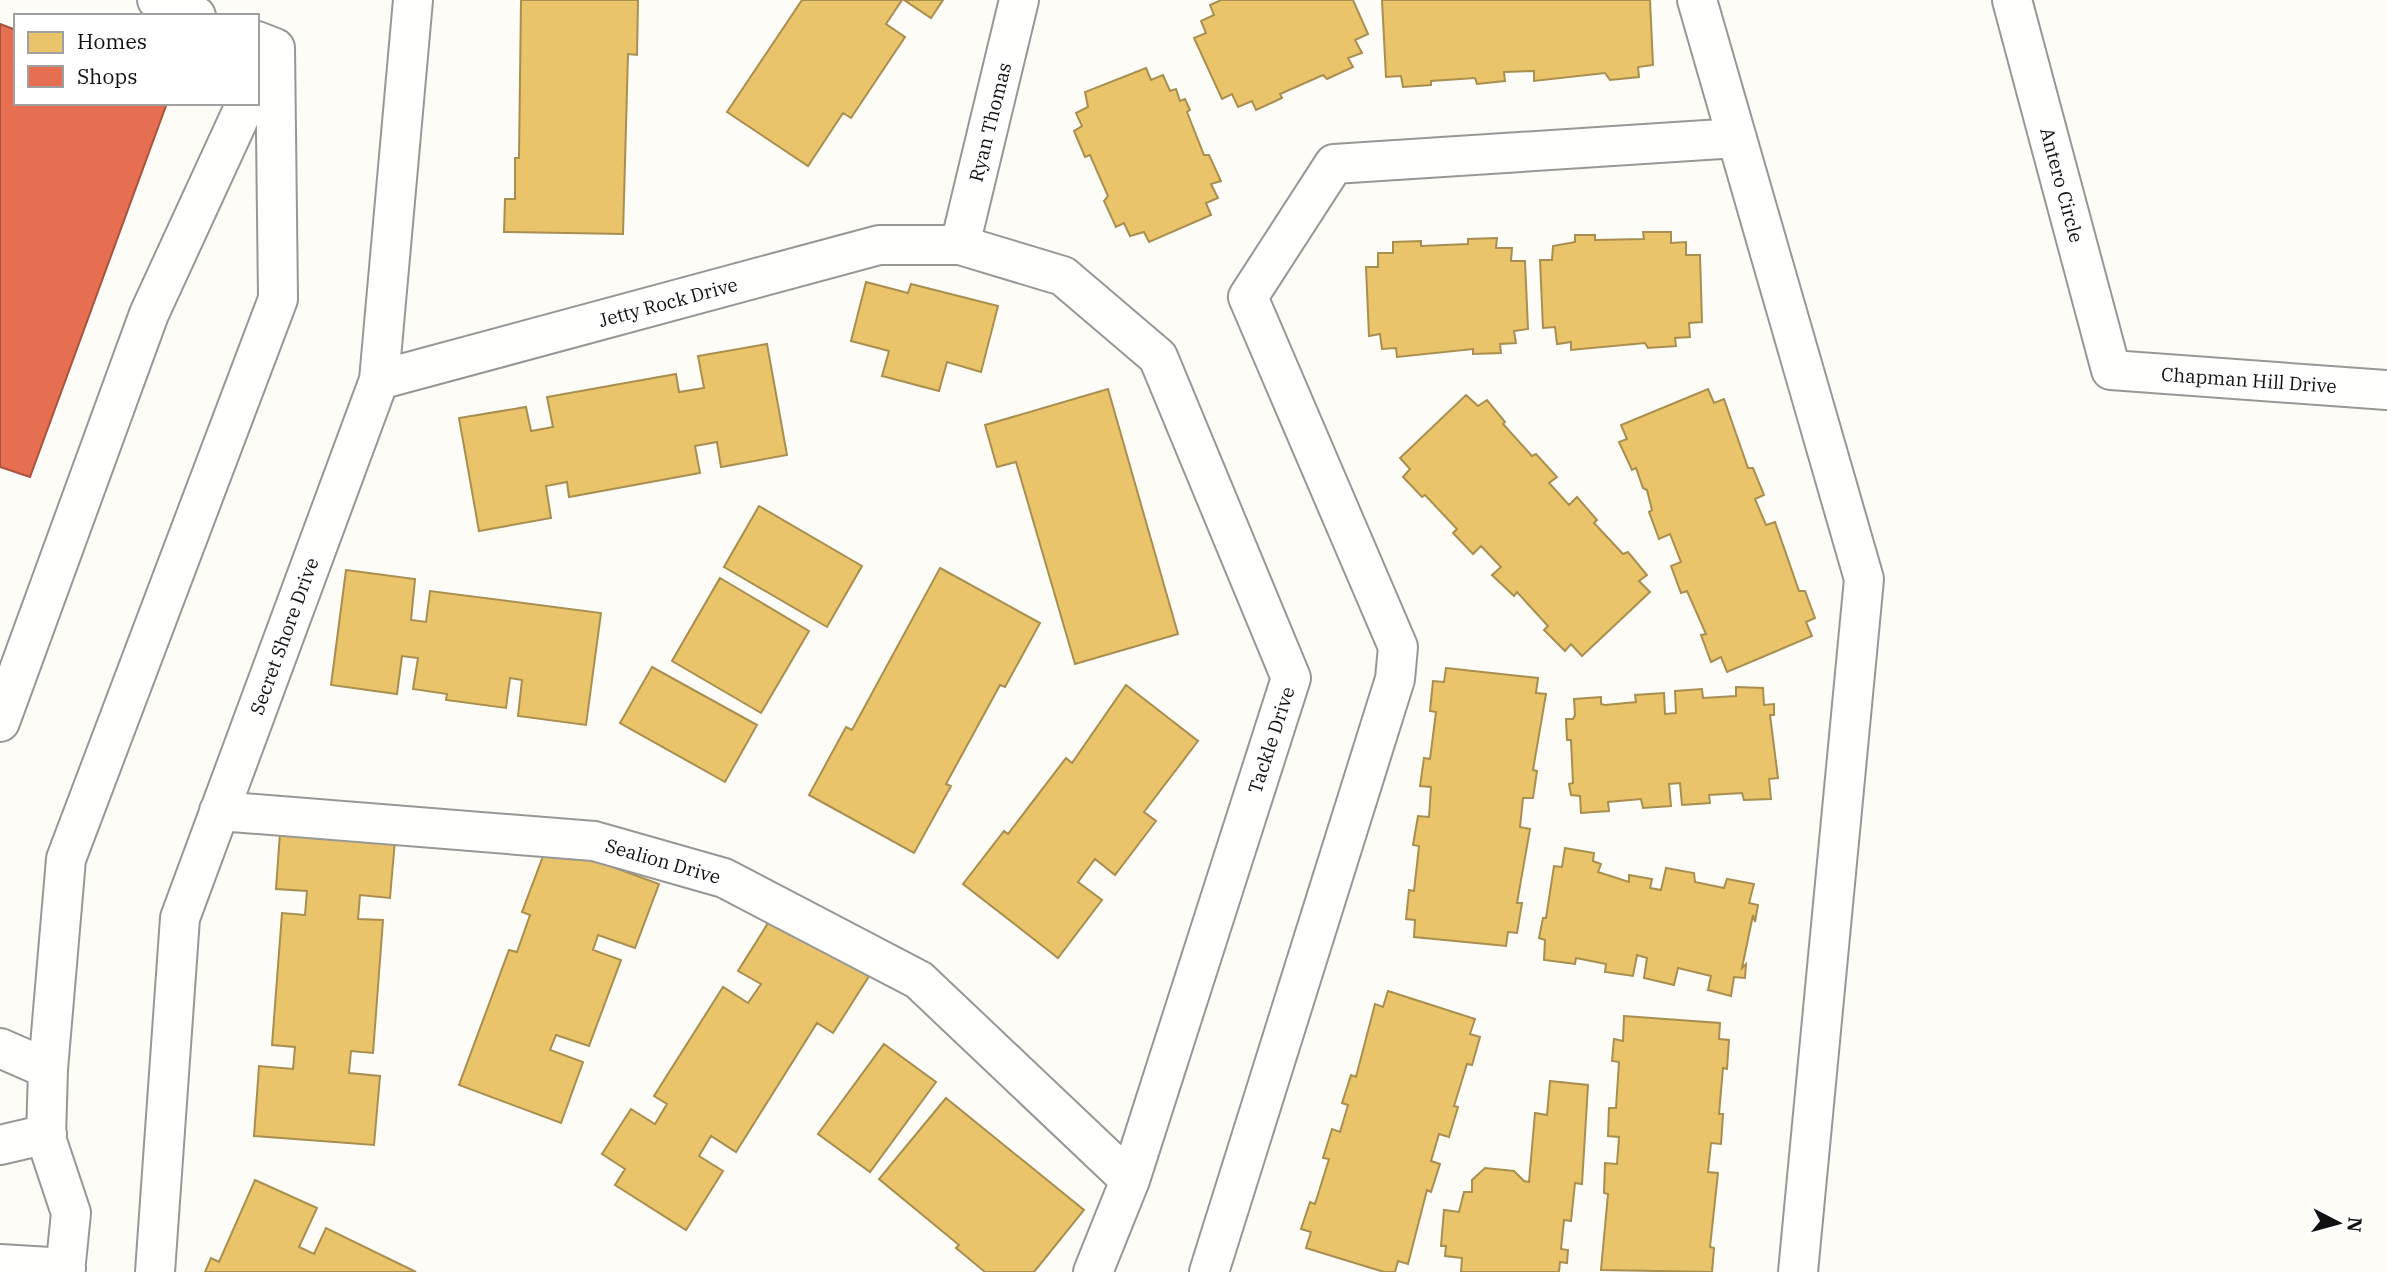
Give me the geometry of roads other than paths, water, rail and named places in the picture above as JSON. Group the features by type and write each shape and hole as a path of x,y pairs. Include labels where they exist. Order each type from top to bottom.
{"street":[{"path":"156,0 190,14"},
{"name":"Secret Shore Drive","path":"155,1272 180,918 379,380 412,0"},
{"name":"Ryan Thomas","path":"960,245 1019,0"},
{"path":"1698,0 1864,579 1798,1272"},
{"name":"Antero Circle","path":"2012,0 2111,370"},
{"path":"259,74 266,44"},
{"path":"0,1264 65,1270 71,1213 47,1134 48,1069 66,859 278,299 266,44"},
{"path":"0,722 149,314 245,105"},
{"path":"1209,1272 1395,679 1398,647 1248,297 1334,164 1737,138"},
{"name":"Jetty Rock Drive","path":"379,380 878,245 960,245"},
{"name":"Tackle Drive","path":"960,245 1063,276 1158,357 1291,678 1130,1180 1093,1272"},
{"name":"Chapman Hill Drive","path":"2111,370 2387,390"},
{"name":"Sealion Drive","path":"219,811 594,841 724,878 919,980 1130,1180"},
{"path":"0,1048 48,1069"},
{"path":"0,1145 47,1134"}]}
